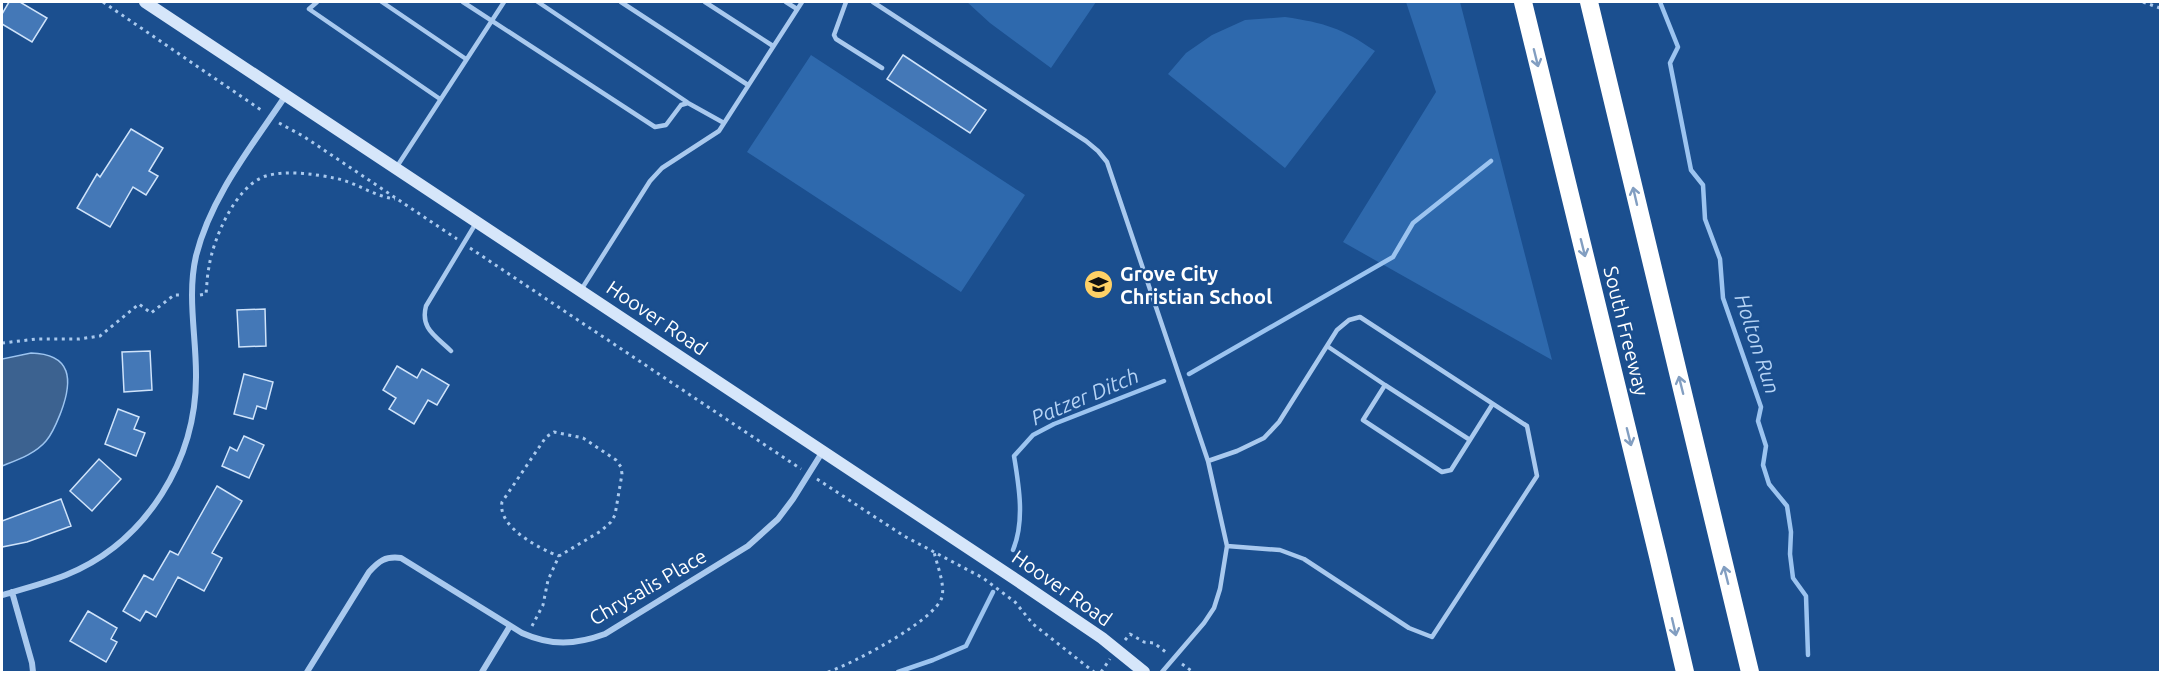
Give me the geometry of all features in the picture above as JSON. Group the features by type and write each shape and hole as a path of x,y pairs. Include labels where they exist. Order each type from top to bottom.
{"highway":[{"name":"South Freeway","path":"1523,2 1656,545 1684,672"},
{"name":"South Freeway","path":"1589,2 1750,672"}],"main road":[{"name":"Hoover Road","path":"145,2 1018,581 1116,650 1143,672"}],"street":[{"path":"2,595 66,575 101,555 140,524 165,491 178,467 188,438 195,406 196,373 192,285 202,236 224,189 286,95"},
{"name":"Chrysalis Place","path":"307,672 369,572 379,561 389,556 401,558 510,626 541,641 563,644 585,641 605,634 748,546 778,519 823,451"},
{"path":"12,592 33,672"},
{"path":"482,672 510,626"}],"lane":[{"path":"317,2 309,9 440,99"},
{"path":"382,2 466,59"},
{"path":"463,2 655,127 666,125 681,105 688,103"},
{"path":"396,168 504,2"},
{"path":"538,2 688,103 724,123"},
{"path":"621,2 748,85"},
{"path":"705,2 773,46"},
{"path":"786,2 797,9"},
{"path":"581,290 650,181 662,168 719,131 802,2"},
{"path":"846,2 834,35 836,39 882,68"},
{"path":"873,2 1086,141 1107,162 1208,461 1227,546 1220,589 1214,608 1162,672"},
{"path":"451,351 427,328 423,317 426,306 477,221"},
{"path":"1208,461 1264,438 1279,423 1337,330 1349,320 1360,317 1527,426 1537,476 1432,637 1409,628 1304,559 1280,550 1227,546"},
{"path":"1327,346 1470,440"},
{"path":"1385,385 1363,420 1442,472 1451,470 1492,405"}],"path":[{"path":"103,2 271,117 809,474 904,536 983,579 1015,602 1033,624 1095,672"},
{"path":"2143,2 2160,8"},
{"path":"526,635 543,605 548,580 560,556 612,522 622,474 621,467 616,460 583,438 554,432 546,437 502,502 501,507 509,523 519,535 543,550 560,556"},
{"path":"828,672 882,645 938,607 942,596 942,586 933,552"},
{"path":"1101,672 1130,634 1144,642 1154,643 1193,672"}],"shaded area":[{"path":"967,2 1096,2 1051,68 990,23"},
{"path":"1406,2 1460,2 1552,360 1343,242 1436,92"},
{"path":"1285,17 1333,28 1375,51 1285,168 1168,74 1186,53 1212,35 1245,20"},
{"path":"811,55 1025,195 961,292 747,152"},
{"path":"31,353 55,358 62,364 68,380 65,400 55,427 42,446 2,466 2,359"}],"building":[{"path":"9,2 20,2 47,18 32,42 2,24 2,14"},
{"path":"903,55 986,110 970,133 887,79"},
{"path":"131,129 163,148 149,171 158,176 146,195 133,187 110,227 77,208 97,174 100,177"},
{"path":"265,309 266,346 239,347 237,310"},
{"path":"150,351 152,390 124,392 122,352"},
{"path":"397,366 417,378 422,369 449,385 437,405 428,400 414,424 389,409 396,398 383,390"},
{"path":"244,374 273,382 266,409 257,406 253,419 234,414"},
{"path":"118,409 139,417 134,429 145,433 136,456 105,444"},
{"path":"244,436 264,445 249,478 222,466 230,447 237,451"},
{"path":"99,459 121,479 92,511 70,491"},
{"path":"217,486 242,501 212,553 222,558 204,591 178,577 156,617 146,611 140,621 123,611 144,575 153,580 170,551 178,555"},
{"path":"61,499 71,526 27,542 2,547 2,521"},
{"path":"88,611 117,628 111,639 117,642 106,662 70,641"}],"waterway":[{"name":"Holton Run","path":"1660,2 1678,47 1670,63 1691,170 1703,185 1705,219 1720,259 1723,298 1761,407 1758,421 1766,446 1763,465 1769,484 1787,506 1791,532 1790,554 1793,578 1806,596 1808,655"},
{"name":"Patzer Ditch","path":"1189,374 1393,257 1413,223 1491,161"},
{"name":"Patzer Ditch","path":"1013,550 1020,515 1014,456 1033,435 1054,424 1164,381"},
{"name":"Patzer Ditch","path":"898,672 966,646 993,592"}],"place":[{"name":"Grove City Christian School","path":"1099,285"}]}
